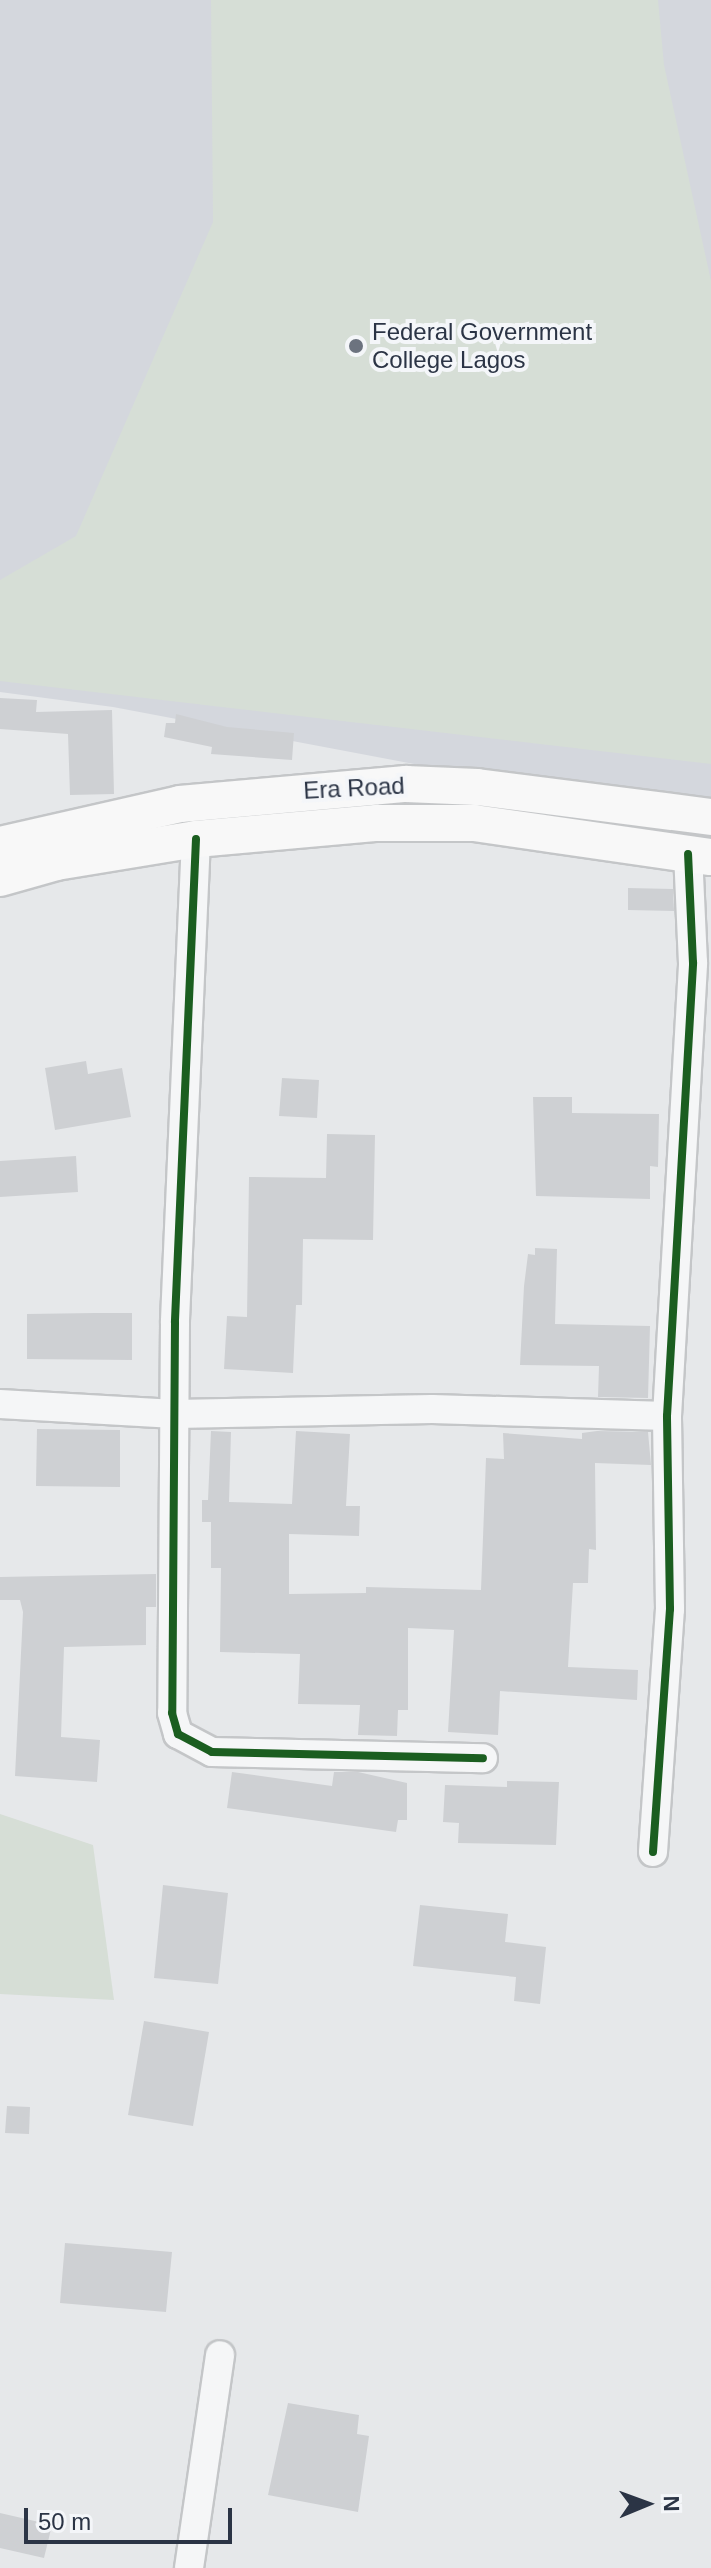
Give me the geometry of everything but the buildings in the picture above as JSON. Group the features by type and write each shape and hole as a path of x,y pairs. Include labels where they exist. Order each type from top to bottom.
{"main road":[{"name":"Era Road","path":"0,845 52,829 180,804 406,784 477,787 711,817"},
{"path":"0,878 56,862 278,828 474,823 699,855"}],"street":[{"path":"196,839 175,1414 172,1713 178,1734 212,1752 483,1758"},
{"path":"653,1852 670,1609 667,1416 699,855"},
{"path":"0,1404 175,1414 432,1409 667,1416"},
{"path":"189,2568 220,2355"}],"shaded area":[{"name":"Federal Government College Lagos","path":"0,0 711,0 711,803 430,767 113,707 0,692"},
{"name":"Federal Government College Lagos","path":"211,0 658,0 664,65 711,281 711,764 0,681 0,580 76,536 213,222"},
{"path":"0,1814 93,1845 114,2000 0,1994"}],"cycle path":[{"path":"196,839 175,1323 172,1713 178,1734 212,1752 483,1758"},
{"path":"653,1852 670,1609 667,1416 693,963 688,854"}],"place":[{"name":"Federal Government College Lagos","path":"356,346"}]}
